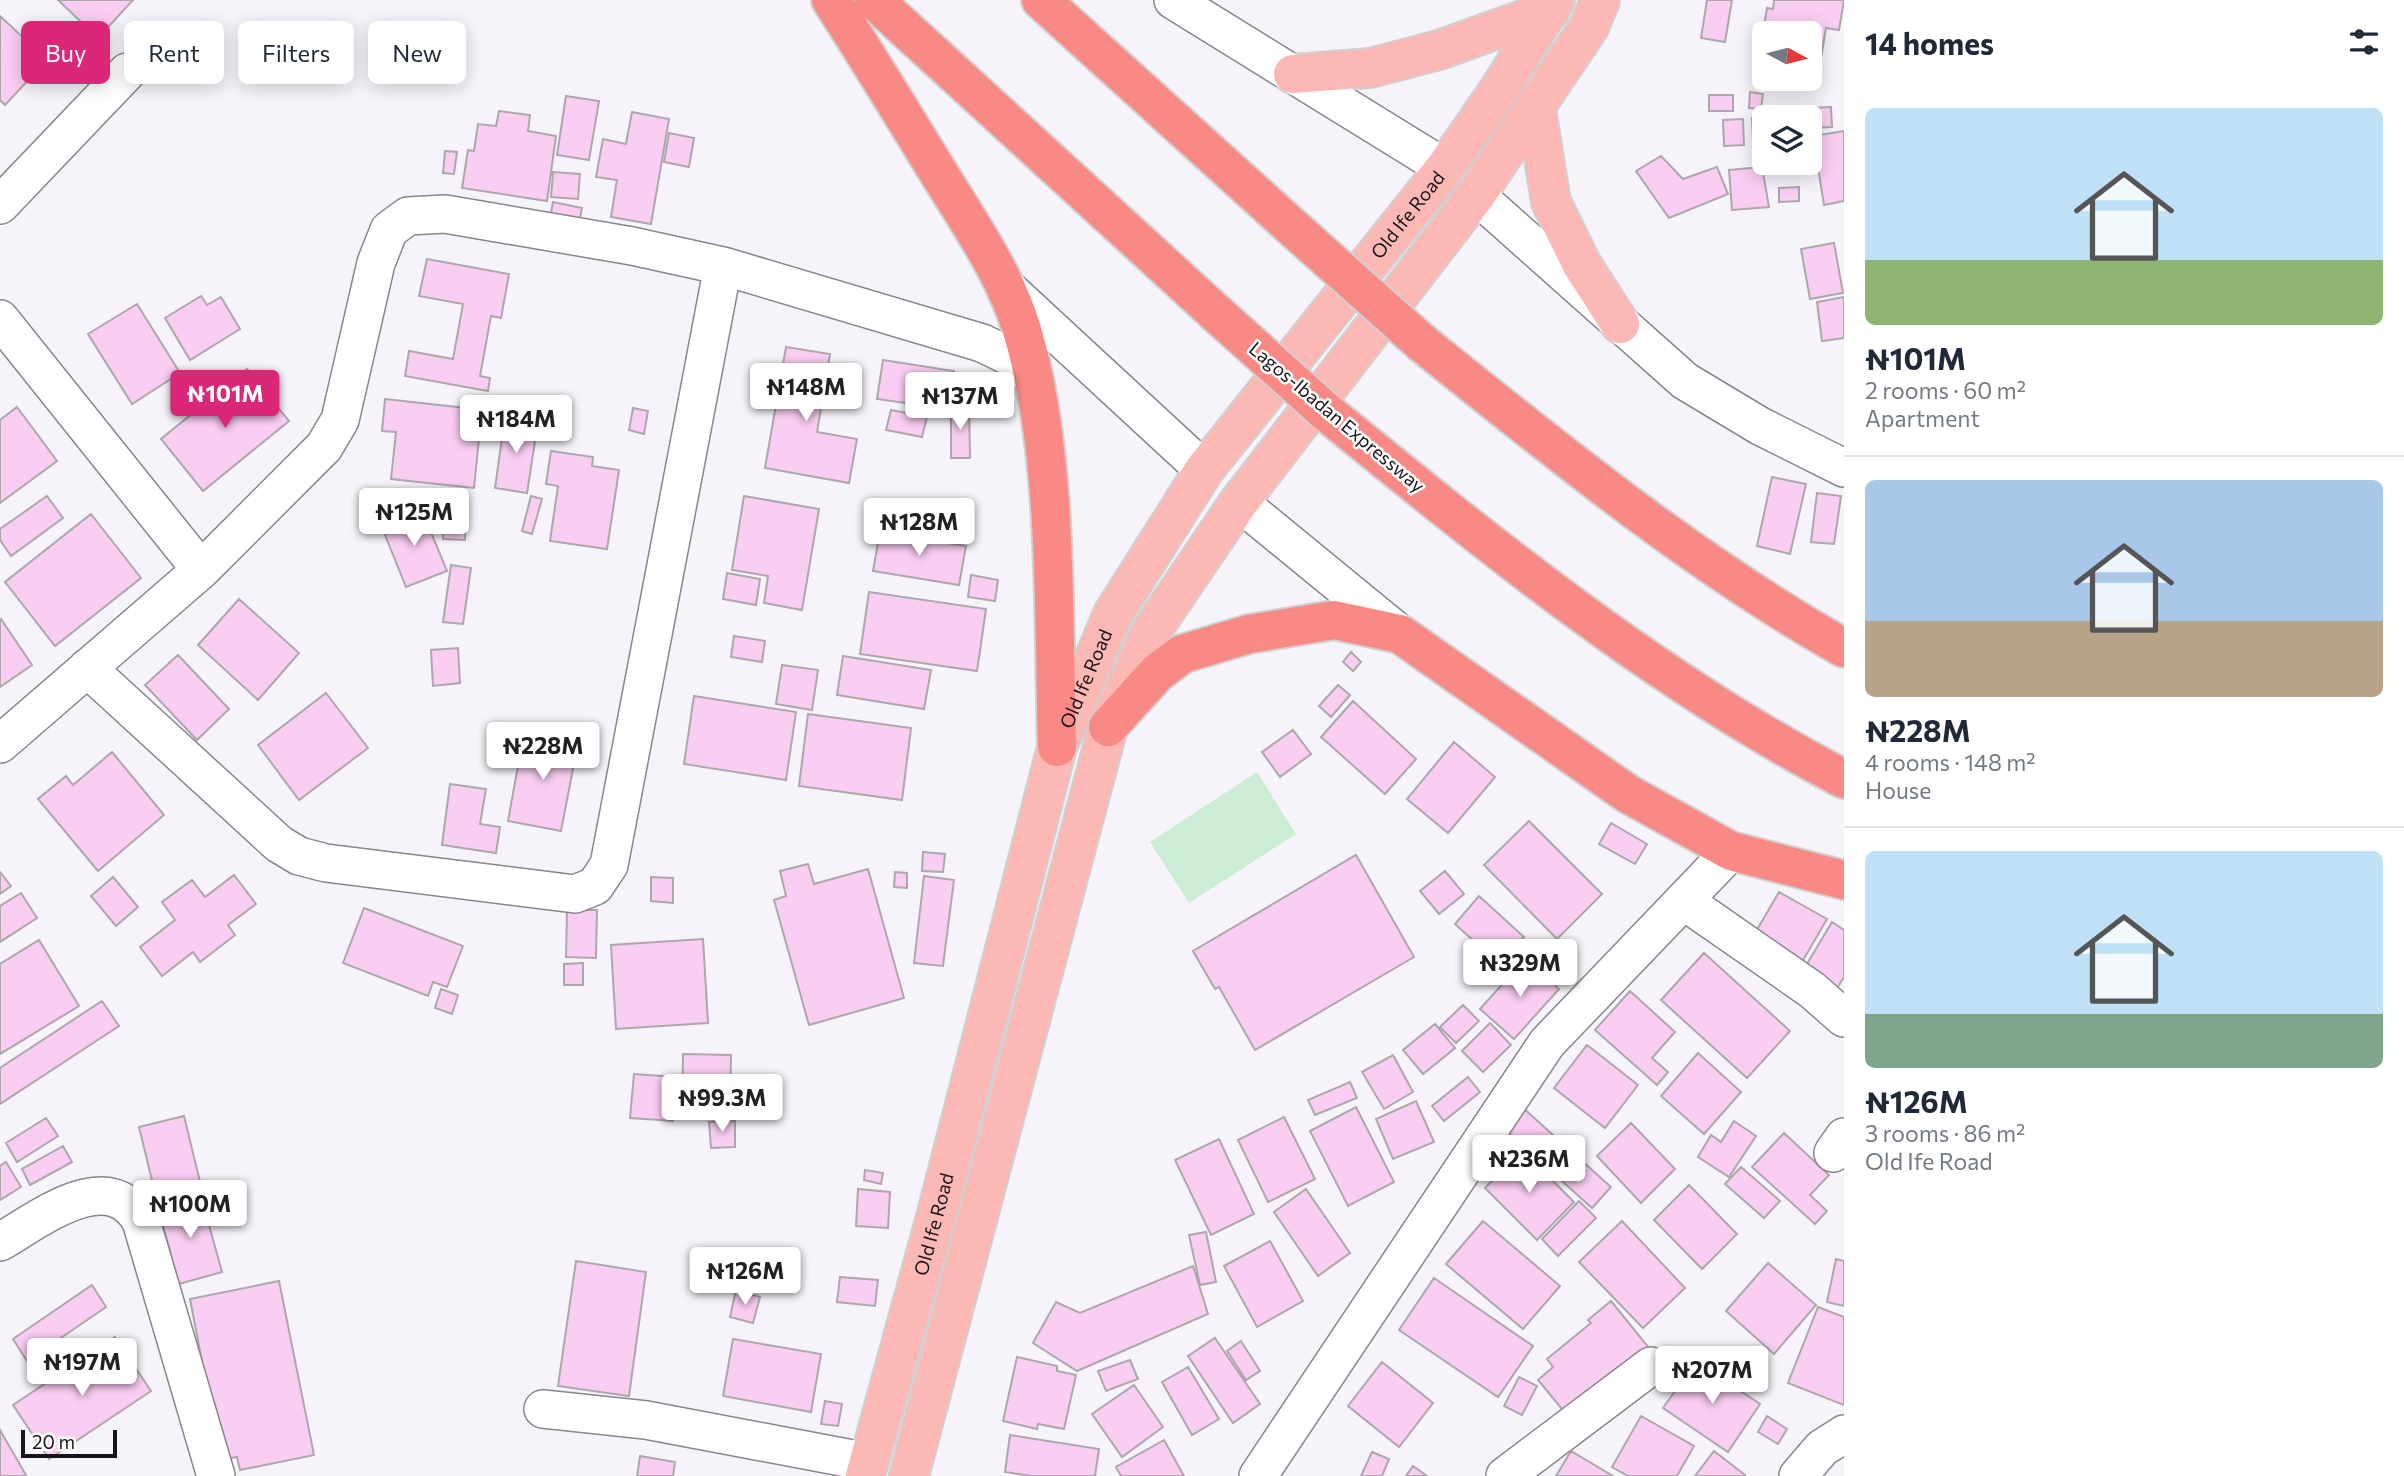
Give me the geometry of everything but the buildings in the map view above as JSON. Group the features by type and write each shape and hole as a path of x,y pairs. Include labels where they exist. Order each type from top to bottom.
{"highway":[{"path":"831,0 874,66 1006,288 1022,328 1034,379 1048,482 1057,747"},
{"name":"Lagos-Ibadan Expressway","path":"874,0 1325,411 1508,560 1678,678 1802,757 1844,779"},
{"path":"1041,0 1422,343 1619,501 1728,577 1844,648"},
{"path":"1108,727 1157,673 1182,653 1249,634 1334,620 1400,634 1628,794 1731,851 1844,880"}],"main road":[{"name":"Old Ife Road","path":"909,1476 1108,727 1152,630 1239,502 1476,195 1589,26 1600,0"},
{"path":"1293,74 1370,68 1439,50 1553,5"},
{"name":"Old Ife Road","path":"867,1469 936,1217 1057,747 1113,614 1204,470 1445,168 1553,5"},
{"path":"1536,109 1551,202 1582,265 1620,324"}],"street":[{"path":"1173,0 1445,168"},
{"path":"0,205 124,75"},
{"path":"1476,195 1685,381 1760,426 1844,468"},
{"path":"0,744 201,570 324,447 340,420 376,263 389,230 408,216 445,214 632,246 723,266 982,343 1013,358 1034,379"},
{"path":"88,668 279,844 299,856 340,864 575,894 595,886 609,864 723,266"},
{"path":"1006,288 1204,470"},
{"path":"0,319 201,570"},
{"path":"1239,502 1400,634"},
{"path":"1258,1476 1547,1043 1731,851"},
{"path":"1684,901 1812,990 1844,1018"},
{"path":"0,1242 69,1202 107,1194 132,1206 141,1221 216,1476"},
{"path":"1505,1476 1651,1367"},
{"path":"543,1409 646,1420 867,1469"},
{"path":"1798,1476 1822,1448 1844,1434"}],"green space":[{"path":"1257,772 1296,834 1189,903 1150,842"}]}
